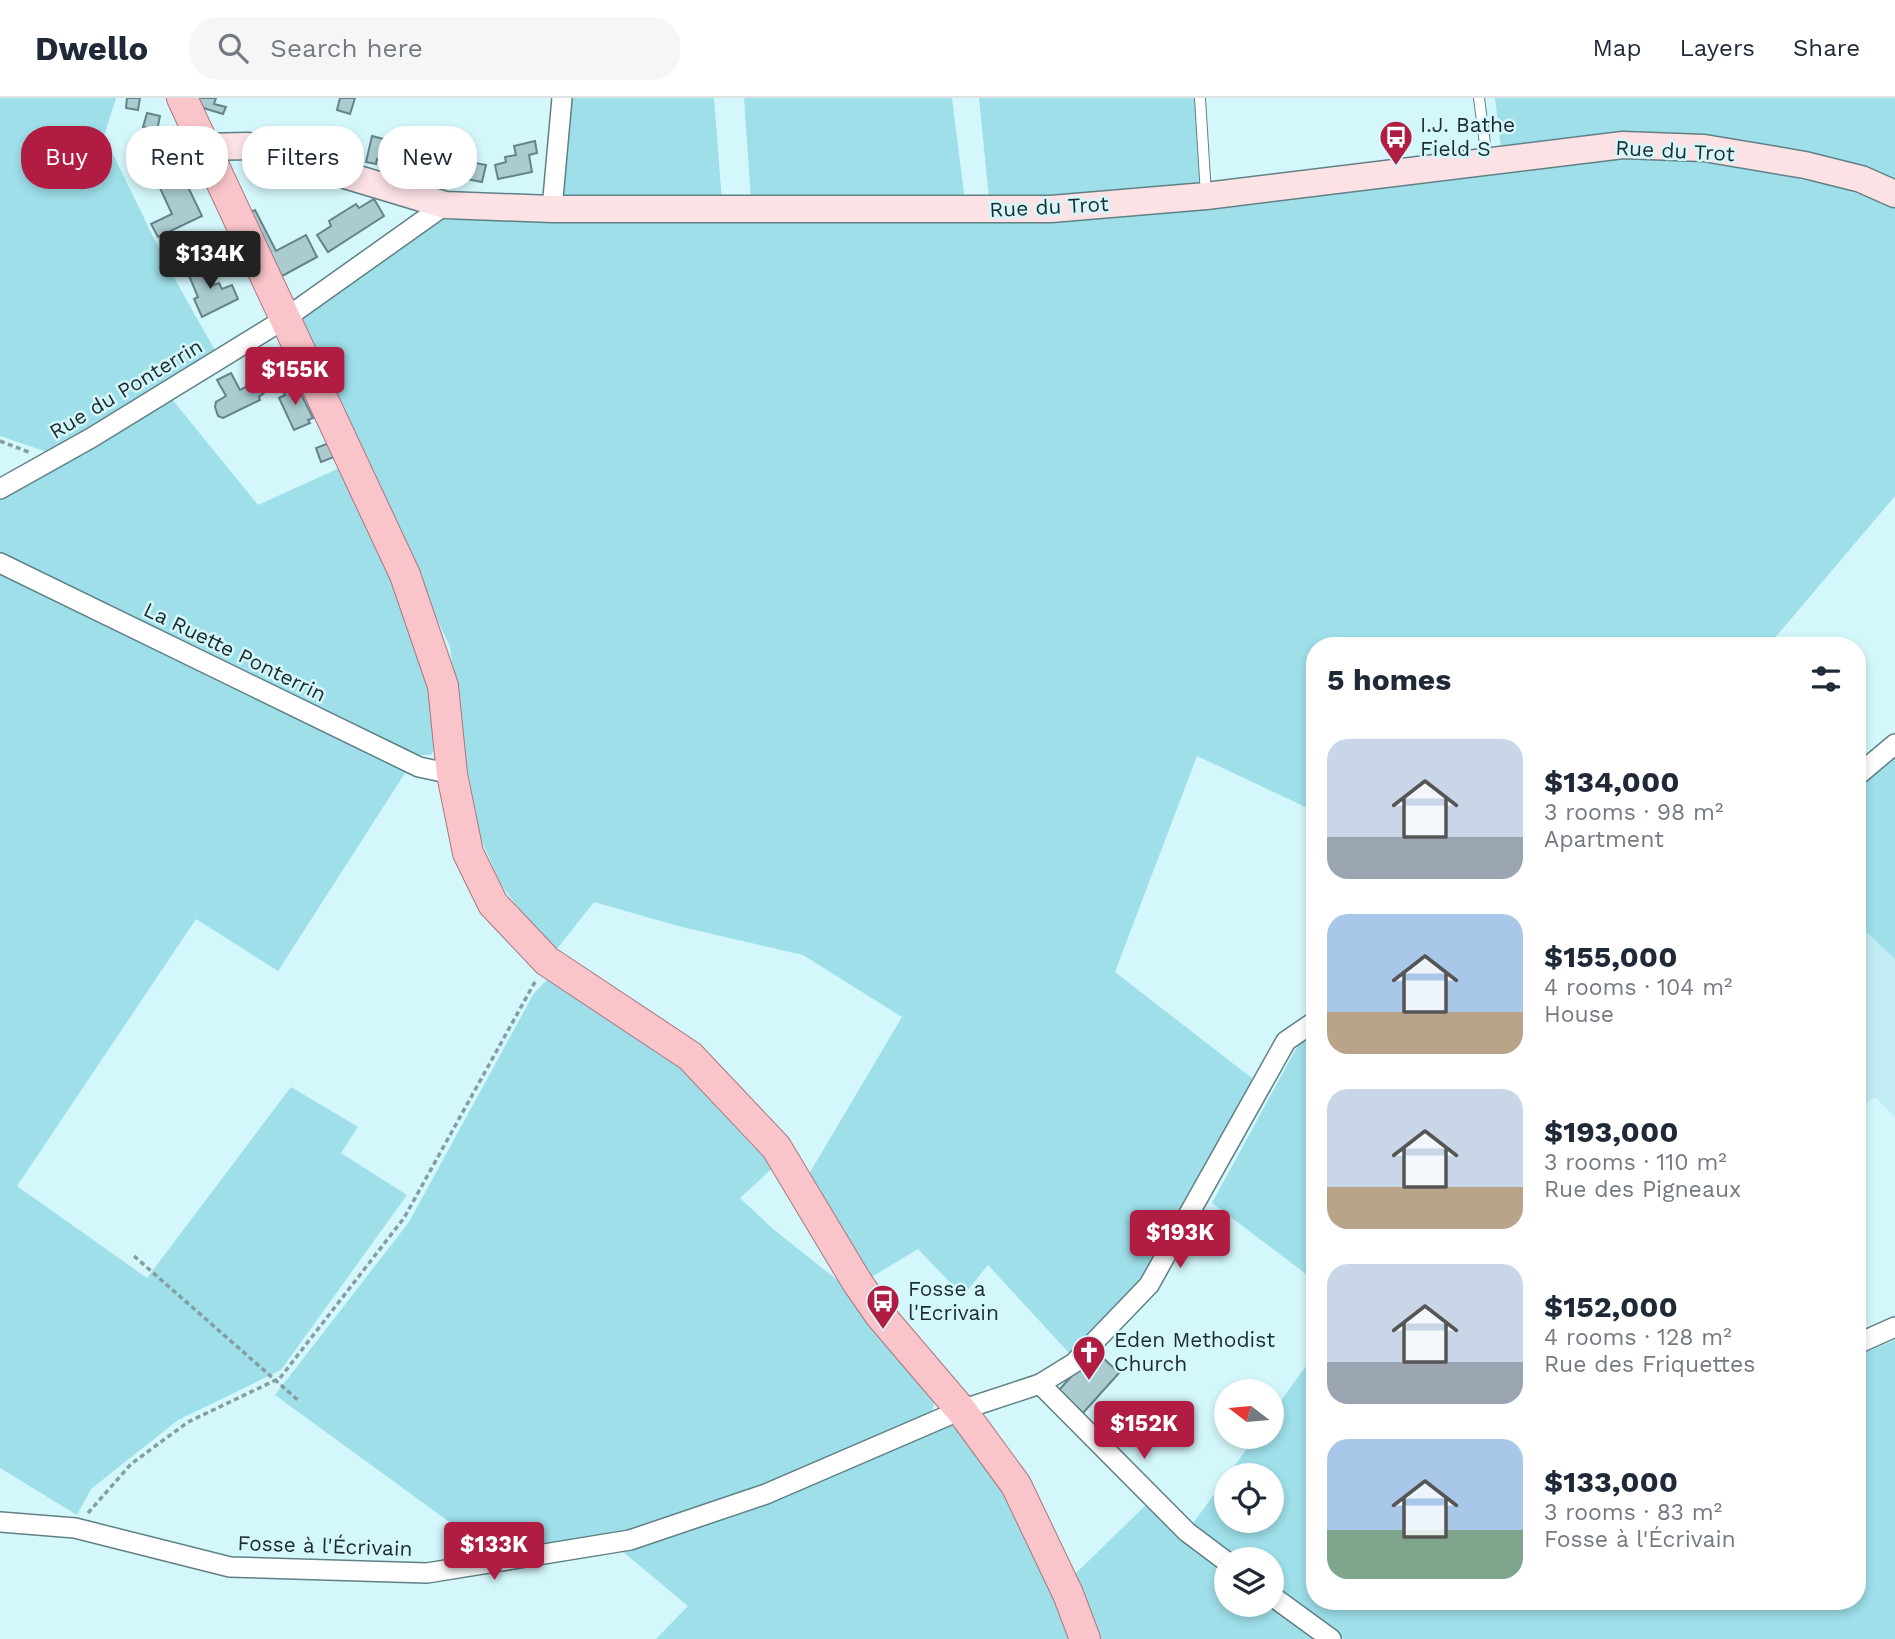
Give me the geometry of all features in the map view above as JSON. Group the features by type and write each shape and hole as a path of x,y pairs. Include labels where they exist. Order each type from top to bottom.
{"main road":[{"path":"182,98 193,126"},
{"name":"Rue du Trot","path":"228,146 248,146 445,205 552,209 1051,209 1206,195 1487,159 1623,145 1704,148 1828,170 1861,178 1895,194"},
{"path":"222,189 405,575 443,686 452,774 468,853 494,904 547,961 690,1056 733,1098 776,1147 857,1282 880,1315 961,1410 1016,1485 1068,1594 1085,1639"}],"street":[{"path":"552,209 562,98"},
{"name":"Rue du Ponterrin","path":"0,489 283,320 445,205"},
{"name":"La Ruette Ponterrin","path":"0,563 419,767 452,774"},
{"path":"1866,768 1895,744"},
{"name":"Fosse à l'Écrivain","path":"0,1522 75,1528 230,1567 426,1573 630,1540 766,1494 961,1410 1040,1384 1074,1363 1149,1285 1286,1041 1306,1027"},
{"path":"1866,1340 1895,1327"},
{"path":"1040,1384 1186,1532 1214,1552"},
{"path":"1284,1605 1331,1639"}],"lane":[{"path":"1200,98 1206,195"},
{"path":"1479,98 1487,159"}],"path":[{"path":"0,441 37,455 43,465"},
{"path":"75,1528 131,1464 178,1429 280,1378 404,1218 547,961"},
{"path":"134,1256 299,1401"}],"shaded area":[{"path":"0,98 116,98 107,126 21,126 21,189 112,189 112,152 126,181 126,189 130,189 167,265 217,354 47,452 0,436"},
{"path":"566,98 714,98 722,201 562,197"},
{"path":"744,98 952,98 965,201 751,200"},
{"path":"979,98 1196,98 1200,186 989,199"},
{"path":"1495,98 1895,98 1895,183 1853,166 1501,149"},
{"path":"1617,159 1698,159 1835,186 1895,206 1895,496 1776,637 1306,637 1306,807 1197,756 1115,972 1253,1079 1147,1274 1070,1354 988,1265 963,1296 918,1249 870,1278 806,1179 902,1017 803,955 682,927 594,902 556,950 539,934 501,885 481,839 464,751 450,647 297,317 437,220 545,220 1415,183"},
{"path":"171,398 258,505 346,465 433,689 438,743 431,755 414,755 0,554 0,495"},
{"path":"0,574 407,770 278,971 196,919 17,1186 147,1278 291,1087 358,1127 341,1153 407,1195 281,1370 178,1420 91,1489 77,1515 0,1468"},
{"path":"1895,754 1895,959 1866,932 1866,778"},
{"path":"1866,932 1895,959 1895,1117 1875,1097 1866,1103"},
{"path":"549,978 647,1040 731,1111 776,1165 740,1198 773,1229 841,1283 935,1398 932,1412 793,1476 631,1533 492,1553 275,1395 409,1222 534,993"},
{"path":"1306,1034 1306,1274 1212,1203"},
{"path":"1895,1340 1895,1639 1344,1639 1284,1597 1284,1547 1218,1547 1191,1526 1214,1495 1214,1533 1284,1533 1284,1463 1237,1463 1246,1449 1284,1449 1284,1396 1306,1366 1306,1610 1866,1610 1866,1352"},
{"path":"954,1418 1015,1502 1075,1639 656,1639 688,1606 622,1551 836,1475"},
{"path":"1148,1503 1214,1556 1214,1617 1284,1617 1284,1612 1327,1639 1096,1639 1072,1577"}],"building":[{"path":"127,98 140,98 138,110 126,108"},
{"path":"189,98 216,98 214,104 226,107 223,114 187,103"},
{"path":"340,98 355,98 350,114 337,110"},
{"path":"147,113 160,116 158,126 143,126"},
{"path":"372,136 378,138 376,164 366,162"},
{"path":"535,141 537,153 529,155 532,172 498,179 495,165 506,162 505,157 516,155 514,146"},
{"path":"477,163 486,165 482,182 477,181"},
{"path":"160,189 189,189 202,216 158,237 151,224 172,214"},
{"path":"374,199 384,216 328,252 317,235 331,226 329,221 356,204 359,208"},
{"path":"255,210 276,251 306,235 317,257 271,282 242,216"},
{"path":"205,263 214,285 219,283 222,289 232,285 238,299 202,317 194,299 198,297 187,271"},
{"path":"231,373 240,390 258,380 264,393 259,397 260,400 223,418 218,416 215,407 216,402 226,396 217,380"},
{"path":"292,383 295,388 297,386 313,418 308,420 310,423 294,430 279,398 285,395 281,388"},
{"path":"329,443 334,457 321,462 316,448"},
{"name":"Eden Methodist Church","path":"1095,1350 1119,1373 1083,1413 1059,1390"}],"place":[{"name":"I.J. Bathe Field S","path":"1396,167"},
{"name":"Fosse a l'Ecrivain","path":"883,1331"},
{"name":"Eden Methodist Church","path":"1089,1382"}]}
